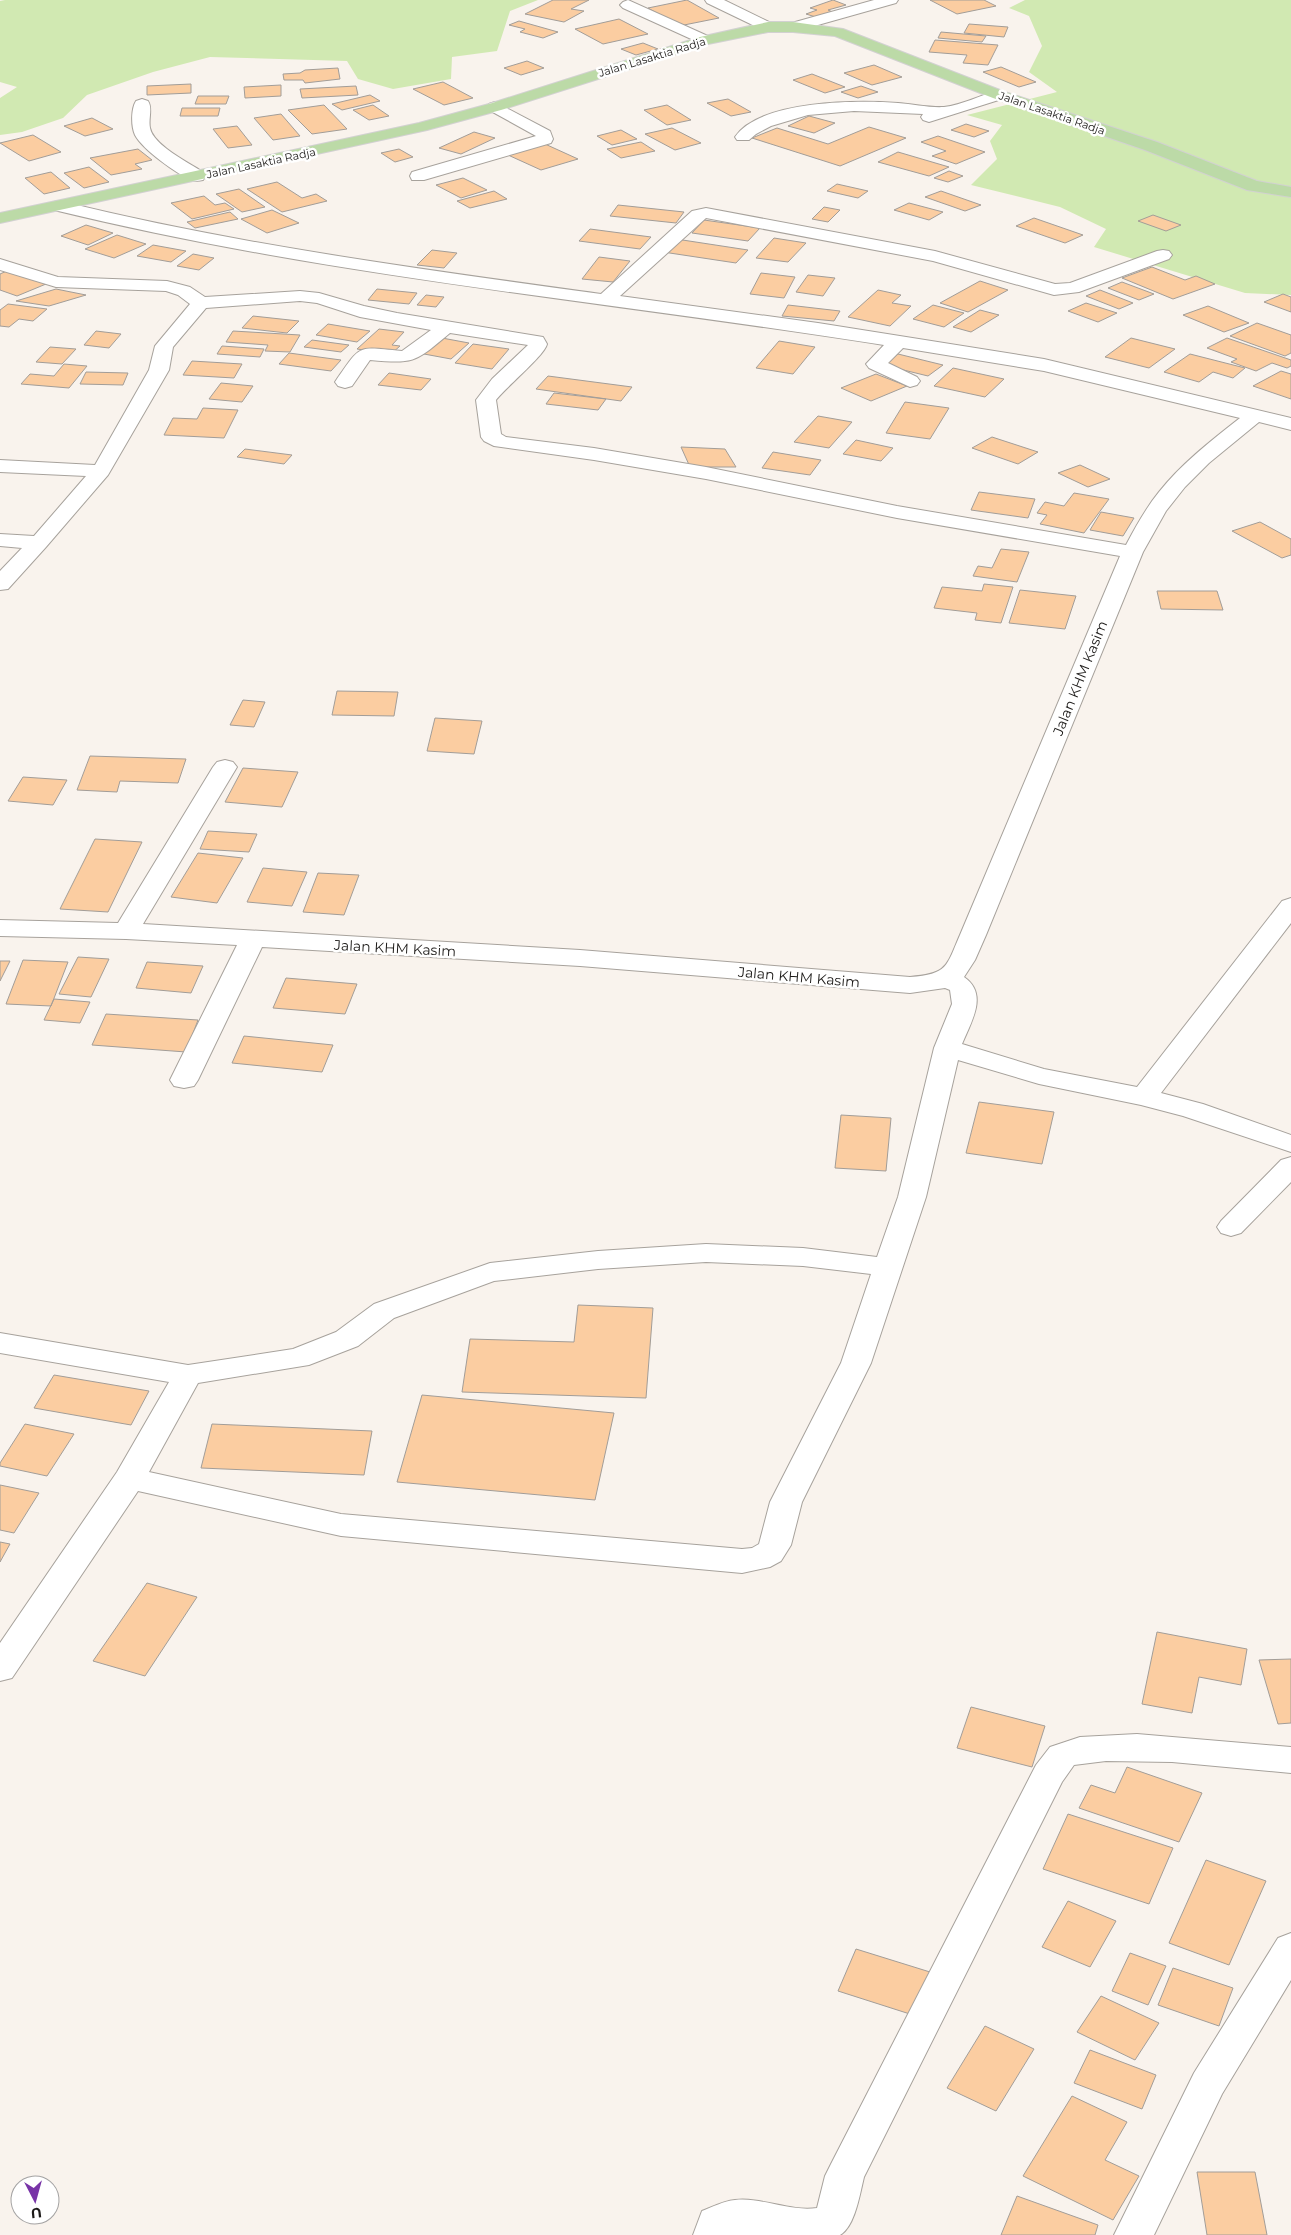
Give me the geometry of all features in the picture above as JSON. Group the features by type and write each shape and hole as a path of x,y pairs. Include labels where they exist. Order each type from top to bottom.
{"highway":[{"name":"Jalan Lasaktia Radja","path":"0,218 421,127 495,107 705,40 768,27 793,26 838,32 999,96 1151,146 1253,186 1291,192"}],"street":[{"path":"712,0 768,27"},
{"path":"793,26 891,0"},
{"path":"628,5 705,40"},
{"path":"909,124 999,96"},
{"path":"142,104 141,125 144,136 151,144 197,176"},
{"path":"743,137 749,130 770,121 829,108 890,106 946,112"},
{"path":"418,176 545,139 544,134 495,107"},
{"path":"60,206 133,224 376,268 898,342 1044,365 1291,424"},
{"path":"606,300 698,215 706,213 935,256 1054,290 1074,288 1163,254"},
{"path":"0,264 56,282 167,286 184,291 202,303 300,296 319,298 375,315 530,339 538,344 534,351 499,383 486,400 490,437 502,442 594,454 706,473 780,490 897,512 1132,552"},
{"path":"0,584 39,543 101,471 159,370 164,346 202,303"},
{"path":"345,382 366,354 402,356 413,354 447,326"},
{"path":"898,342 876,364 910,381"},
{"name":"Jalan KHM Kasim","path":"0,928 126,931 252,940 580,958 910,985 939,983 950,979 956,973 977,926 1132,552 1158,508 1186,476 1212,450 1254,416"},
{"path":"0,466 101,471"},
{"path":"0,540 39,543"},
{"path":"126,931 225,768"},
{"path":"1144,1097 1291,906"},
{"path":"184,1080 252,940"},
{"path":"130,1478 280,1513 341,1525 742,1561 759,1560 770,1553 786,1502 856,1363 912,1197 947,1048 961,1017 966,999 962,987 950,979"},
{"path":"947,1048 1039,1076 1144,1097 1193,1110 1291,1144"},
{"path":"1231,1226 1291,1166"},
{"path":"0,1343 188,1375 298,1358 347,1339 384,1311 490,1272 598,1260 706,1253 803,1256 887,1267"},
{"path":"0,1669 130,1478 188,1375"},
{"path":"713,2235 716,2223 729,2218 743,2216 806,2230 819,2228 831,2219 845,2176 1048,1774 1062,1756 1080,1751 1135,1747 1291,1760"},
{"path":"1134,2235 1208,2084 1291,1948"}],"green space":[{"path":"538,0 510,11 497,51 452,57 451,79 393,89 358,79 347,61 210,57 153,72 87,95 63,118 22,132 0,135 0,98 17,87 0,82 0,1"},
{"path":"1025,0 1291,0 1291,295 1245,293 1094,247 1106,229 1060,207 971,185 997,159 990,141 1002,125 967,115 1057,92 1029,72 1042,46 1029,16 1009,8"}],"building":[{"path":"553,0 589,0 571,9 584,11 564,22 525,14"},
{"path":"687,0 719,18 679,26 648,8"},
{"path":"833,0 846,5 828,10 835,13 819,18 806,14 817,10 810,8"},
{"path":"930,0 984,0 996,6 957,14"},
{"path":"619,19 648,34 603,44 575,29"},
{"path":"519,21 558,32 543,38 520,32 525,29 509,25"},
{"path":"969,24 1008,27 1004,37 964,33"},
{"path":"941,32 986,36 982,42 938,38"},
{"path":"935,40 998,45 988,65 963,63 967,55 929,52"},
{"path":"643,43 658,49 636,55 621,49"},
{"path":"527,61 544,68 521,75 504,68"},
{"path":"874,65 902,77 872,85 844,73"},
{"path":"1001,67 1036,82 1019,87 983,72"},
{"path":"338,68 340,79 305,83 303,80 284,80 283,74 300,73 305,70"},
{"path":"812,74 845,87 825,93 793,80"},
{"path":"443,82 473,98 444,105 413,89"},
{"path":"191,84 191,93 147,95 147,86"},
{"path":"281,85 281,96 245,98 244,87"},
{"path":"356,86 358,95 302,98 300,89"},
{"path":"861,86 878,92 858,98 841,92"},
{"path":"370,95 380,101 342,110 332,104"},
{"path":"198,96 229,96 226,104 195,104"},
{"path":"728,99 751,112 731,116 707,103"},
{"path":"324,105 347,129 312,134 288,110"},
{"path":"373,105 389,116 369,120 353,110"},
{"path":"667,105 691,120 667,125 644,110"},
{"path":"182,108 220,108 218,116 180,116"},
{"path":"281,114 300,136 273,140 254,118"},
{"path":"809,116 835,123 814,133 788,126"},
{"path":"92,118 113,129 85,136 64,126"},
{"path":"966,124 989,131 974,137 951,130"},
{"path":"237,126 252,145 228,148 213,129"},
{"path":"869,127 906,138 840,166 752,138 777,128 828,144"},
{"path":"672,128 701,143 675,150 645,134"},
{"path":"621,130 637,139 612,145 597,136"},
{"path":"474,132 495,138 461,154 439,148"},
{"path":"33,135 61,152 29,161 0,143"},
{"path":"938,136 985,152 956,164 932,156 946,151 921,142"},
{"path":"641,142 655,151 621,158 607,149"},
{"path":"545,144 578,159 541,170 508,155"},
{"path":"138,149 152,160 135,164 142,169 111,175 90,158"},
{"path":"399,149 413,157 395,162 381,153"},
{"path":"898,152 949,167 929,176 878,162"},
{"path":"89,167 109,182 84,188 64,173"},
{"path":"949,171 963,176 948,182 934,178"},
{"path":"51,172 70,188 44,194 25,178"},
{"path":"463,178 487,190 461,198 436,185"},
{"path":"277,182 302,198 316,194 327,201 282,212 247,189"},
{"path":"837,184 868,191 858,198 827,191"},
{"path":"239,189 265,207 242,212 216,194"},
{"path":"494,191 507,199 470,208 457,201"},
{"path":"941,191 981,205 965,211 925,197"},
{"path":"204,196 215,205 225,203 234,209 192,219 171,203"},
{"path":"909,203 943,212 929,220 894,210"},
{"path":"618,205 684,212 676,223 610,216"},
{"path":"824,207 840,210 828,222 812,219"},
{"path":"272,210 299,223 267,233 241,219"},
{"path":"230,212 238,219 195,228 187,222"},
{"path":"1153,215 1181,225 1166,231 1138,221"},
{"path":"1034,218 1083,235 1065,243 1016,226"},
{"path":"704,220 760,228 748,241 692,233"},
{"path":"86,225 113,233 88,245 61,236"},
{"path":"590,229 651,237 640,249 579,241"},
{"path":"117,235 146,244 114,258 85,249"},
{"path":"774,238 806,243 788,262 756,258"},
{"path":"676,239 748,250 736,263 663,252"},
{"path":"153,245 186,251 171,262 137,256"},
{"path":"432,250 457,253 444,268 417,265"},
{"path":"193,254 214,258 199,270 177,266"},
{"path":"599,257 630,261 613,282 582,279"},
{"path":"1152,267 1185,280 1196,276 1215,284 1173,299 1122,278"},
{"path":"9,270 46,284 17,296 0,290 0,274"},
{"path":"761,273 795,277 784,298 750,294"},
{"path":"808,275 835,278 823,296 796,292"},
{"path":"980,281 1008,290 968,312 940,303"},
{"path":"1122,282 1154,294 1139,300 1108,288"},
{"path":"56,289 86,295 49,306 16,301"},
{"path":"377,289 417,293 409,304 368,300"},
{"path":"878,290 901,295 892,303 911,306 890,326 848,317"},
{"path":"1100,290 1133,303 1119,309 1086,296"},
{"path":"1283,294 1291,297 1291,312 1264,302"},
{"path":"426,295 444,297 436,307 417,305"},
{"path":"1086,303 1117,313 1098,322 1068,311"},
{"path":"8,304 47,309 33,321 19,319 9,327 0,326 0,310"},
{"path":"788,305 840,311 834,321 782,316"},
{"path":"933,305 964,313 944,327 913,319"},
{"path":"1208,306 1249,323 1224,332 1183,315"},
{"path":"980,310 999,315 971,332 953,327"},
{"path":"253,316 299,321 287,333 242,328"},
{"path":"1257,323 1291,335 1291,353 1285,356 1230,336"},
{"path":"328,324 370,331 357,342 316,335"},
{"path":"379,329 404,332 392,345 400,346 391,354 357,349"},
{"path":"96,331 121,334 109,348 84,345"},
{"path":"233,331 300,335 290,352 265,351 268,345 226,342"},
{"path":"442,338 469,343 451,359 424,354"},
{"path":"1131,338 1175,349 1149,368 1105,357"},
{"path":"1227,338 1291,360 1291,366 1287,368 1272,363 1256,371 1231,362 1237,359 1207,348"},
{"path":"312,340 349,345 341,352 304,347"},
{"path":"779,341 815,347 793,374 756,368"},
{"path":"473,344 509,349 492,369 455,363"},
{"path":"222,346 264,349 260,357 217,354"},
{"path":"50,347 76,349 62,364 36,362"},
{"path":"289,353 341,360 331,371 279,364"},
{"path":"898,354 943,365 928,376 883,365"},
{"path":"1190,354 1245,368 1233,378 1213,372 1199,382 1164,372"},
{"path":"192,361 242,364 234,378 183,375"},
{"path":"64,364 87,366 69,388 21,384 30,374 54,376"},
{"path":"953,368 1004,379 985,397 934,386"},
{"path":"1281,371 1291,374 1291,399 1253,386"},
{"path":"86,372 128,373 123,385 80,384"},
{"path":"389,373 431,379 421,390 378,385"},
{"path":"876,374 907,386 871,401 841,388"},
{"path":"548,376 632,387 621,401 536,389"},
{"path":"221,383 253,386 242,402 209,399"},
{"path":"554,393 606,399 598,410 546,404"},
{"path":"905,402 949,408 930,439 886,433"},
{"path":"203,408 238,410 224,438 164,435 173,418 197,419"},
{"path":"818,416 852,422 829,448 794,442"},
{"path":"992,437 1038,452 1018,464 972,448"},
{"path":"856,440 893,448 881,461 843,454"},
{"path":"681,447 725,449 736,467 690,467"},
{"path":"245,449 292,455 284,464 237,457"},
{"path":"773,452 821,460 810,475 762,468"},
{"path":"1080,465 1110,479 1088,487 1058,473"},
{"path":"979,492 1035,499 1028,518 971,510"},
{"path":"1074,493 1109,499 1084,533 1040,524 1047,515 1037,513 1045,502 1064,506"},
{"path":"1101,512 1134,518 1123,536 1090,530"},
{"path":"1260,522 1291,539 1291,555 1282,558 1232,531"},
{"path":"1001,549 1029,552 1017,582 973,576 978,566 992,568"},
{"path":"984,584 1013,587 1001,623 975,620 977,613 934,608 942,587 982,591"},
{"path":"1020,590 1076,596 1065,629 1009,623"},
{"path":"1157,591 1217,591 1223,610 1161,609"},
{"path":"337,691 398,692 394,716 332,715"},
{"path":"243,700 265,702 254,727 230,725"},
{"path":"435,718 482,721 474,754 427,751"},
{"path":"90,756 186,759 178,783 120,781 117,792 77,790"},
{"path":"243,768 298,772 282,807 225,802"},
{"path":"23,777 67,780 53,805 8,801"},
{"path":"208,831 257,834 249,852 200,849"},
{"path":"95,839 142,842 108,912 60,909"},
{"path":"198,853 243,858 217,903 171,897"},
{"path":"263,868 307,872 292,906 247,902"},
{"path":"318,873 359,875 344,915 303,912"},
{"path":"78,957 109,959 91,997 59,994"},
{"path":"23,960 68,962 51,1006 6,1004"},
{"path":"0,961 10,961 0,981"},
{"path":"147,962 203,966 191,993 136,988"},
{"path":"286,978 357,984 345,1014 273,1008"},
{"path":"54,999 90,1002 80,1023 44,1020"},
{"path":"106,1014 198,1020 186,1052 92,1045"},
{"path":"244,1036 333,1045 322,1072 232,1063"},
{"path":"979,1102 1054,1112 1042,1164 966,1153"},
{"path":"841,1115 891,1118 886,1171 835,1168"},
{"path":"578,1305 653,1308 646,1398 462,1392 470,1339 574,1342"},
{"path":"54,1375 149,1391 131,1425 34,1408"},
{"path":"422,1395 614,1413 595,1500 397,1482"},
{"path":"25,1424 74,1434 47,1476 0,1466 0,1463"},
{"path":"212,1424 372,1431 364,1475 201,1468"},
{"path":"0,1485 39,1493 14,1533 0,1530"},
{"path":"0,1542 10,1544 0,1562"},
{"path":"147,1583 197,1597 145,1676 93,1661"},
{"path":"1157,1632 1247,1649 1241,1685 1199,1677 1192,1713 1142,1704"},
{"path":"1291,1659 1291,1723 1278,1724 1259,1660"},
{"path":"971,1707 1045,1726 1032,1767 957,1748"},
{"path":"1127,1767 1202,1793 1179,1842 1079,1808 1091,1785 1115,1793"},
{"path":"1068,1814 1173,1848 1149,1904 1043,1869"},
{"path":"1206,1860 1266,1881 1229,1965 1169,1943"},
{"path":"1068,1901 1116,1921 1090,1967 1042,1947"},
{"path":"856,1949 930,1972 913,2015 838,1991"},
{"path":"1130,1953 1166,1966 1148,2005 1112,1991"},
{"path":"1173,1968 1233,1988 1219,2026 1158,2005"},
{"path":"1101,1996 1159,2023 1135,2060 1077,2032"},
{"path":"985,2026 1034,2049 996,2111 947,2088"},
{"path":"1090,2050 1156,2075 1142,2109 1074,2083"},
{"path":"1072,2096 1127,2122 1105,2160 1139,2176 1113,2220 1023,2176"},
{"path":"1197,2172 1255,2172 1267,2235 1207,2235"},
{"path":"1017,2196 1098,2225 1095,2235 1001,2235"}]}
